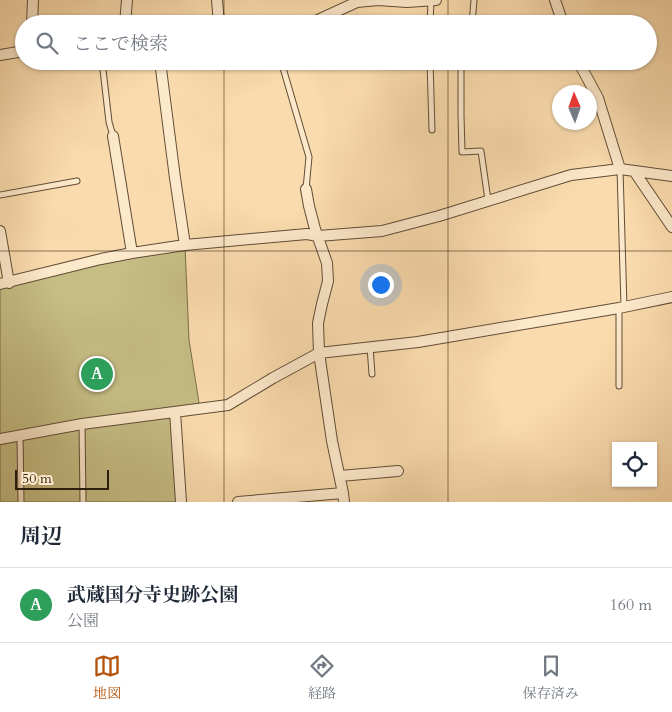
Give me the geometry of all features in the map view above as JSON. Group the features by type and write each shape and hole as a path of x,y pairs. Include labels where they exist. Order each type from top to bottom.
{"street":[{"path":"32,0 32,15"},
{"path":"126,15 127,0"},
{"path":"217,0 218,15"},
{"path":"328,15 357,1 407,2 434,0"},
{"path":"555,0 560,15"},
{"path":"0,55 15,52"},
{"path":"161,70 185,245"},
{"path":"583,70 598,98 620,169"},
{"path":"113,136 132,253"},
{"path":"0,231 5,283 132,253 185,245 307,234 318,236 382,231 439,216 570,175 620,169 672,176"},
{"path":"634,171 672,227"},
{"path":"238,502 344,497 332,441 319,353 318,323 328,281 327,263 309,206 306,190"},
{"path":"0,439 82,424 228,405 319,353 418,342 621,308 672,297"},
{"path":"175,412 181,502"},
{"path":"340,476 398,471"}],"lane":[{"path":"432,15 434,0"},
{"path":"473,15 474,0"},
{"path":"103,70 109,122 113,136"},
{"path":"285,70 309,157 306,190"},
{"path":"430,70 432,130"},
{"path":"462,70 462,152 480,151 488,201"},
{"path":"619,386 621,308 620,169"},
{"path":"0,195 77,181"},
{"path":"370,347 372,374"},
{"path":"82,424 83,502"},
{"path":"20,436 21,502"}],"shaded area":[{"path":"185,245 189,340 200,409 175,412 181,502 0,502 0,284"}],"place":[{"name":"武蔵国分寺史跡公園","path":"97,374"}]}
